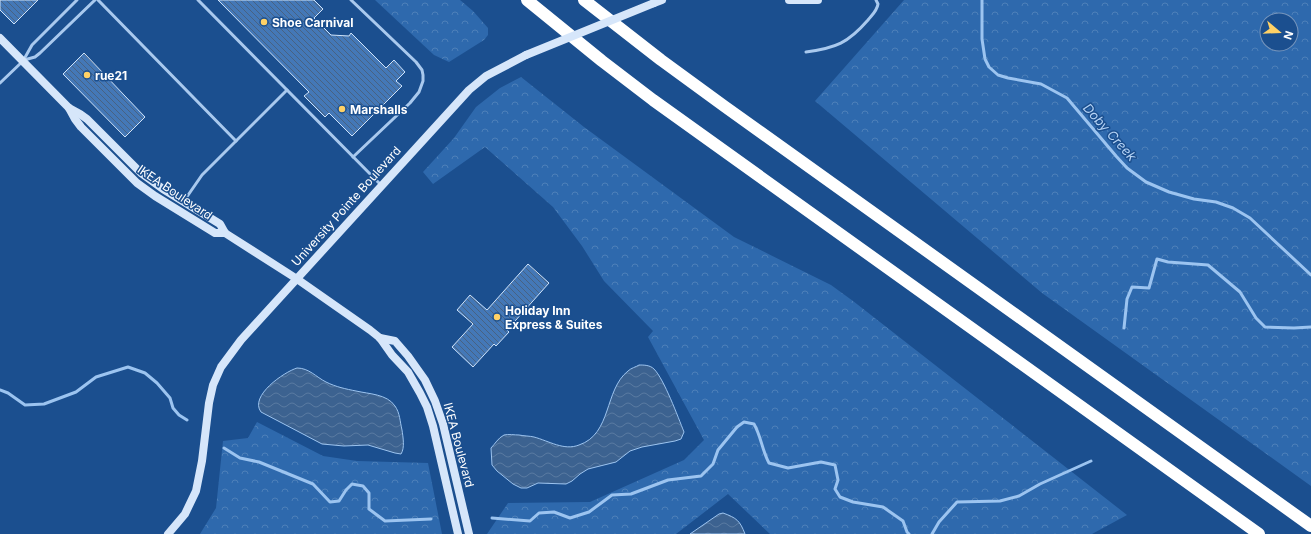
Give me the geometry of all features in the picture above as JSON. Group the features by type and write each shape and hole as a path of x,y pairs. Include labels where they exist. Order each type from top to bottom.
{"highway":[{"path":"528,0 602,61 653,100 1259,534"},
{"path":"584,0 661,60 724,106 1311,526"}],"street":[{"name":"University Pointe Boulevard","path":"168,534 181,520 189,508 198,485 209,403 213,385 228,356 455,104 486,76 497,69 526,55 662,0"},
{"path":"789,0 818,0"},
{"name":"IKEA Boulevard","path":"0,38 69,108 87,119 141,173 183,202 220,224 225,233 296,279 380,338 392,355 408,372 427,406 458,534"},
{"name":"IKEA Boulevard","path":"69,108 74,119 81,127 137,182 155,196 215,233 225,233"},
{"name":"IKEA Boulevard","path":"380,338 395,341 414,363 433,396 442,424 469,534"}],"lane":[{"path":"0,83 23,61 32,45 77,0"},
{"path":"23,61 35,57 40,53 95,0"},
{"path":"98,0 236,141"},
{"path":"198,0 382,185"},
{"path":"351,0 416,62 423,74 421,87 410,103 353,157"},
{"path":"806,52 827,49 848,40 859,30 876,10 878,4 876,0"},
{"path":"183,202 202,175 287,90"}],"green space":[{"path":"375,0 460,0 473,11 488,28 488,35 484,40 449,62 434,55"},
{"path":"904,0 1311,0 1311,486 1042,293 815,101"},
{"path":"521,77 584,127 734,237 831,285 1127,515 1092,534 770,534 728,494 676,534 487,534 508,503 590,502 684,460 704,440 648,337 653,331 604,281 582,246 553,207 485,147 433,184 423,172 454,138 476,107 500,88"},
{"path":"257,422 323,456 357,461 428,463 442,534 200,534 216,508 223,441 248,438"}],"water":[{"path":"639,365 654,369 662,381 684,432 681,439 630,451 616,462 588,469 566,484 538,483 527,488 521,488 513,484 492,465 491,448 498,439 504,435 532,437 556,445 568,447 579,445 590,439 603,422 620,379 629,370"},
{"path":"297,368 305,369 322,380 334,385 377,395 392,402 400,418 403,439 401,454 368,445 344,446 322,444 261,412 259,406 260,399 264,392 277,379"},
{"path":"723,513 737,520 745,534 690,534 719,514"}],"building":[{"path":"0,0 38,0 14,24 0,10"},
{"path":"218,0 314,0 323,9 314,18 331,35 349,36 351,33 386,68 394,60 405,72 396,81 402,86 352,136 329,113 325,117 304,96 309,92"},
{"path":"84,53 145,117 125,137 63,74"},
{"name":"Holiday Inn Express & Suites","path":"528,264 549,283 507,330 509,332 496,346 494,344 473,367 452,347 473,324 457,310 470,295 487,310"}],"waterway":[{"name":"Doby Creek","path":"982,0 982,39 985,59 989,67 998,75 1041,84 1067,98 1127,168 1146,182 1169,192 1194,199 1216,202 1233,208 1250,218 1311,275"},
{"path":"1124,328 1127,299 1132,287 1149,288 1157,259 1168,262 1208,265 1240,292 1256,318 1265,327 1311,327"},
{"path":"0,390 8,393 25,405 44,404 76,392 96,377 128,367 145,373 157,383 170,398 173,408 179,415 187,420"},
{"path":"492,518 530,521 539,513 554,512 570,518 589,512 612,495 631,494 668,480 701,476 713,464 718,450 737,427 744,422 754,424 769,463 788,468 821,462 835,465 838,480 835,489 840,497 853,502 883,507 903,521 909,534"},
{"path":"224,448 240,458 259,462 313,484 330,502 339,501 352,484 363,486 369,493 369,509 385,521 431,519"},
{"path":"932,534 939,522 957,502 1000,501 1019,496 1040,484 1091,461"}],"place":[{"name":"Shoe Carnival","path":"264,22"},
{"name":"rue21","path":"87,75"},
{"name":"Marshalls","path":"342,109"},
{"name":"Holiday Inn Express & Suites","path":"497,317"}]}
